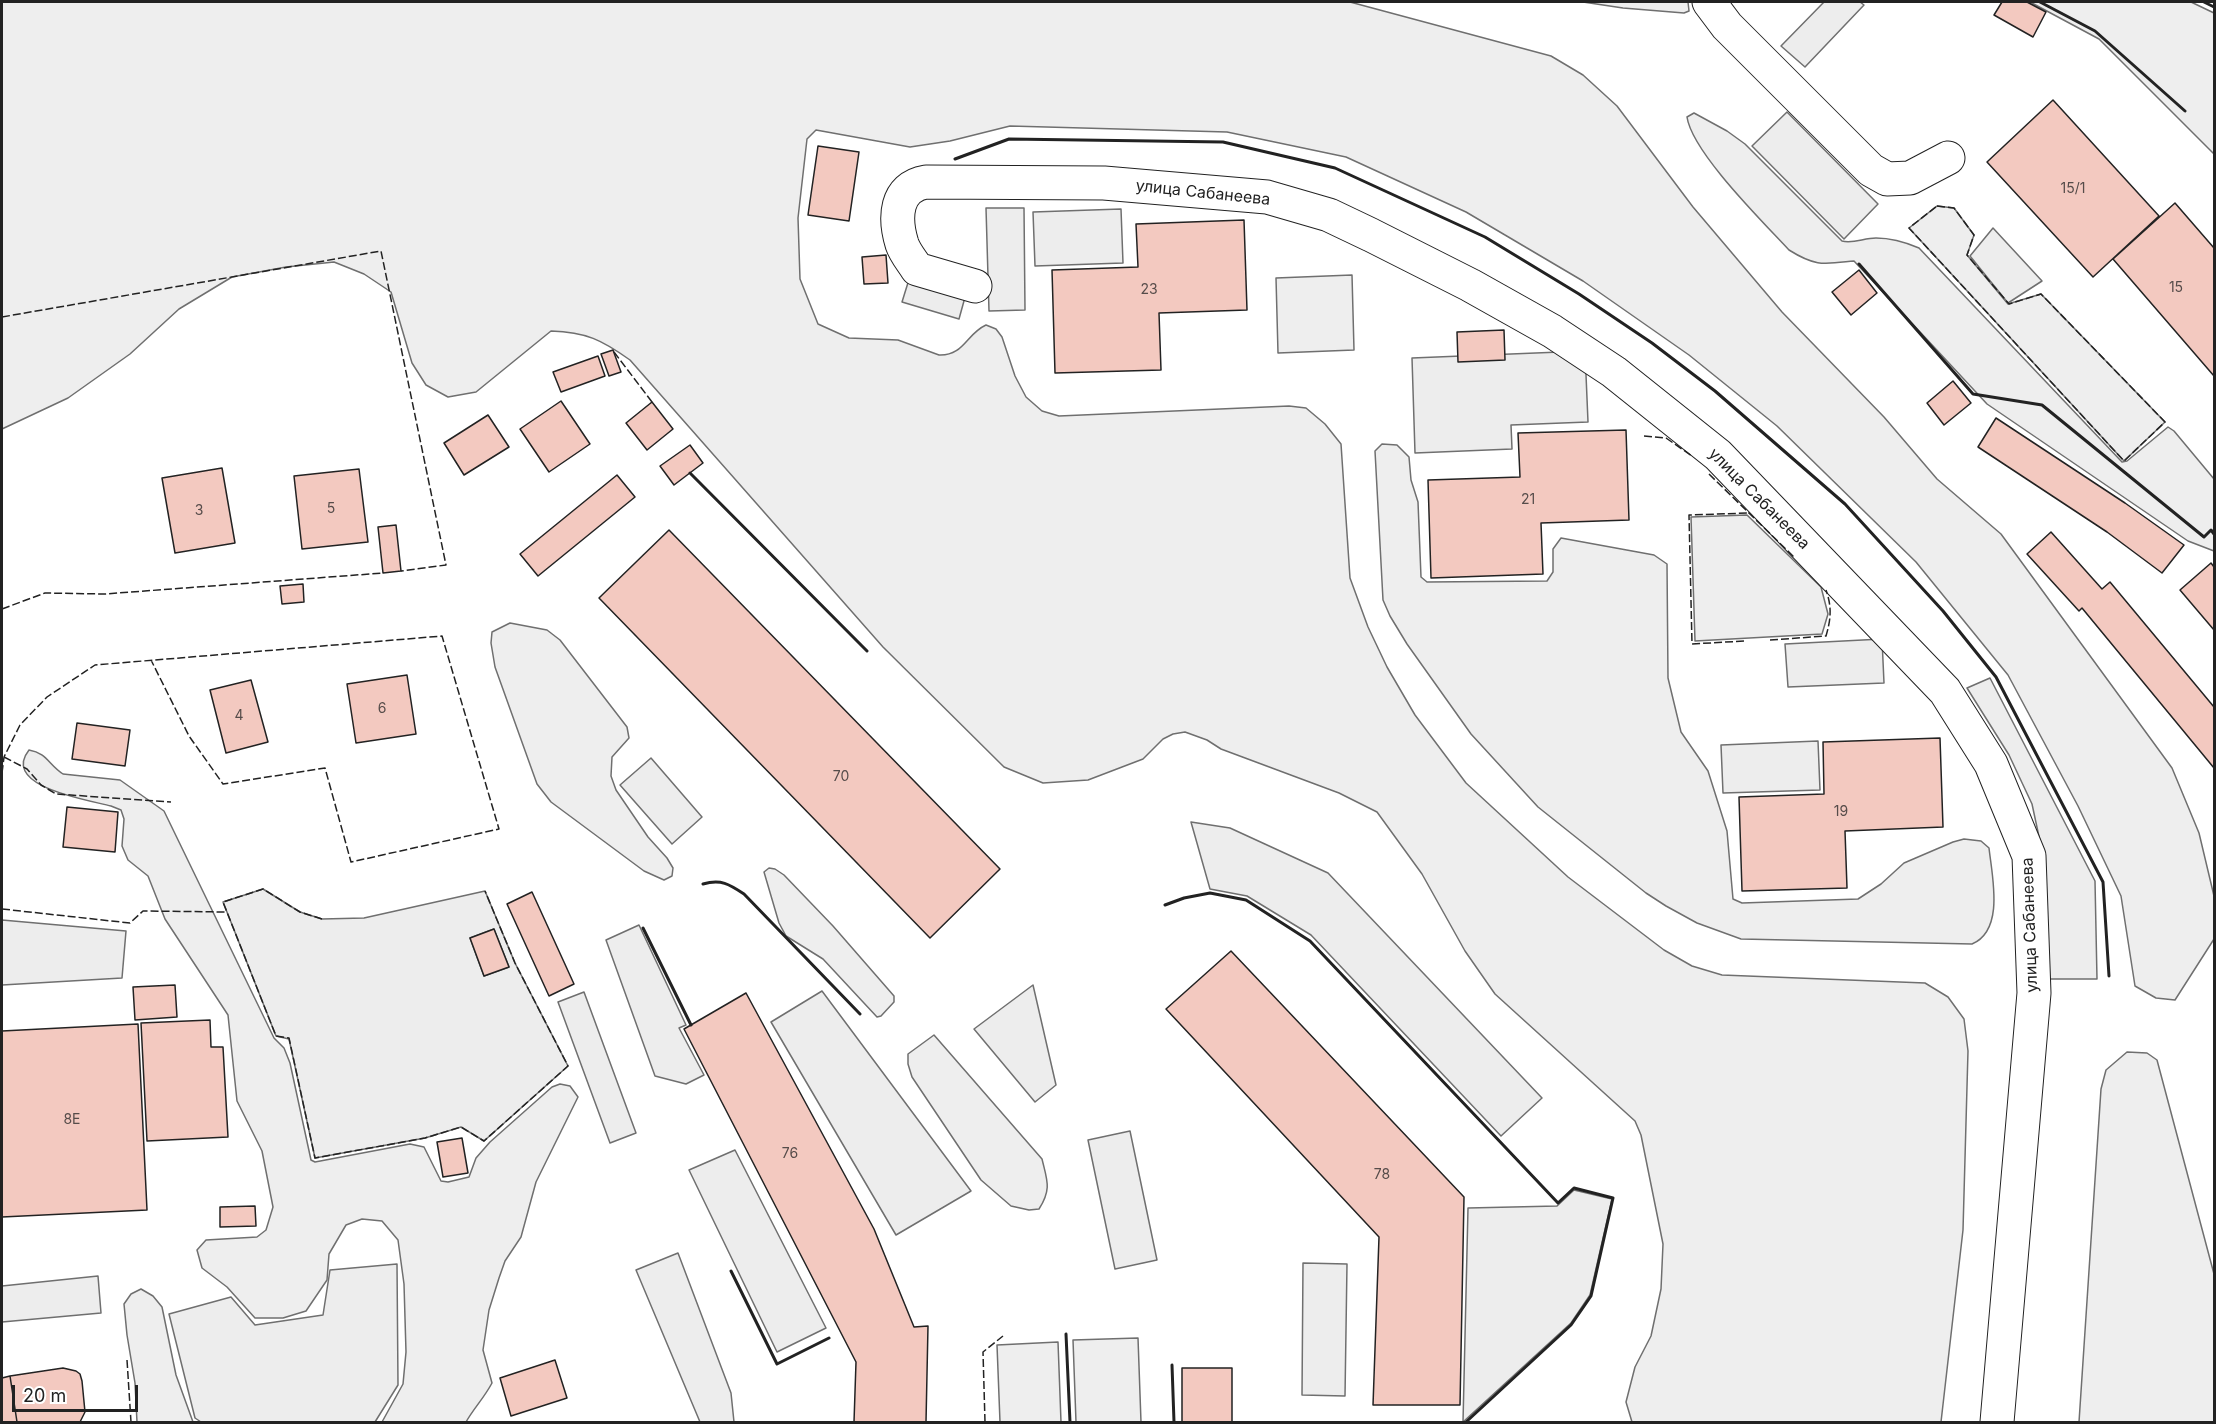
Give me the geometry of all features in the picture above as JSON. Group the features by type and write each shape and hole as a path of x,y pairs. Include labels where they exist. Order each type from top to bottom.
{"street":[{"path":"1709,2 1726,26 1871,170 1887,179 1910,178 1948,158"},
{"name":"улица Сабанеева","path":"975,286 917,269 903,246 898,228 900,203 903,194 914,184 926,182 1104,183 1267,197 1329,215 1470,285 1552,331 1614,372 1718,455 1945,691 1991,764 2029,856 2034,993 1997,1422"}],"shaded area":[{"path":"2,2 1350,2 1551,56 1583,75 1617,106 1693,207 1782,312 1884,417 1937,479 2001,534 2172,768 2199,833 2214,896 2214,939 2175,1000 2156,998 2135,986 2121,896 2078,806 2008,675 1916,562 1777,426 1689,355 1583,281 1466,212 1346,157 1227,132 1010,126 950,141 910,147 816,130 807,139 798,218 800,279 818,324 849,338 898,340 939,355 954,352 986,325 996,329 1002,337 1015,376 1026,397 1042,411 1059,416 1289,406 1306,408 1325,424 1341,444 1350,578 1368,627 1387,667 1415,715 1466,783 1568,877 1664,950 1692,966 1722,975 1925,983 1948,997 1964,1019 1968,1051 1963,1230 1941,1422 1632,1422 1626,1402 1635,1367 1651,1336 1661,1289 1663,1244 1641,1135 1635,1121 1495,994 1465,951 1422,874 1377,812 1339,793 1221,749 1207,740 1185,732 1163,739 1143,759 1088,780 1043,783 1004,767 883,647 630,360 602,342 584,335 551,331 476,392 448,397 426,385 412,363 391,292 364,274 334,262 286,267 232,277 179,309 130,354 68,398 2,429"},
{"path":"1583,2 1688,2 1689,11 1684,13 1623,8"},
{"path":"1824,2 1860,2 1864,5 1805,67 1781,46"},
{"path":"2030,2 2191,2 2214,13 2214,154 2099,39"},
{"path":"1787,112 1878,204 1844,239 1752,146"},
{"path":"1694,113 1745,144 1842,241 1882,238 1919,248 2122,462 2127,461 2168,427 2174,431 2214,479 2214,551 2188,541 1987,404 1854,261 1814,262 1789,250 1730,186 1701,149 1687,117"},
{"path":"1937,206 1954,208 1974,235 1967,255 2008,304 2041,294 2165,422 2124,461 1909,228"},
{"path":"986,208 1024,208 1025,310 989,311"},
{"path":"1121,209 1123,263 1035,266 1033,212"},
{"path":"1993,228 2042,281 2008,303 1970,256"},
{"path":"911,273 967,290 959,319 902,302"},
{"path":"1352,275 1354,350 1278,353 1276,278"},
{"path":"1585,351 1588,422 1511,425 1512,449 1415,453 1412,358"},
{"path":"1382,444 1397,445 1409,457 1411,480 1418,502 1421,577 1427,582 1547,581 1553,572 1553,549 1561,538 1654,555 1667,564 1668,678 1681,732 1708,771 1727,831 1733,899 1742,903 1858,899 1881,884 1904,863 1953,842 1964,839 1981,841 1989,848 1994,887 1993,915 1982,937 1972,944 1741,939 1697,923 1646,893 1538,807 1471,734 1407,644 1383,600 1375,451"},
{"path":"1747,515 1821,587 1828,614 1822,634 1695,641 1691,517"},
{"path":"510,623 547,630 560,640 627,727 629,738 612,757 611,776 616,790 648,837 667,858 673,868 672,876 664,880 644,871 551,802 537,784 495,667 491,643 492,632"},
{"path":"1882,639 1884,683 1788,687 1785,644"},
{"path":"1990,678 2095,881 2097,979 2048,979 2044,860 2032,804 2009,755 1967,688"},
{"path":"1818,741 1820,790 1723,793 1721,745"},
{"path":"29,750 44,756 63,774 120,780 164,811 274,1038 284,1048 290,1063 311,1160 315,1162 410,1144 424,1147 441,1181 448,1182 469,1177 476,1158 490,1142 552,1087 560,1084 570,1086 578,1097 536,1182 521,1237 505,1261 499,1278 489,1310 483,1350 492,1383 466,1422 382,1422 403,1384 406,1352 404,1284 398,1240 382,1221 362,1219 346,1225 329,1254 327,1280 306,1311 283,1318 255,1318 227,1287 202,1268 197,1250 206,1240 257,1237 266,1230 273,1207 262,1151 237,1101 228,1015 165,919 148,876 128,860 122,846 124,819 121,810 51,790 36,782 26,774 23,763"},
{"path":"651,758 702,817 672,844 620,785"},
{"path":"1191,822 1230,828 1328,873 1542,1098 1501,1136 1311,935 1247,896 1210,889"},
{"path":"769,868 784,875 833,926 894,996 894,1002 881,1016 877,1017 823,959 786,936 779,923 764,872"},
{"path":"263,889 300,912 322,919 364,918 485,891 515,963 568,1066 484,1141 461,1127 425,1138 315,1158 289,1039 276,1036 223,902","holes":["494,929 509,967 484,976 470,938"]},
{"path":"2,920 126,931 122,978 2,985"},
{"path":"639,925 686,1025 679,1028 704,1075 686,1084 655,1076 606,940"},
{"path":"1033,985 1056,1085 1035,1102 974,1029"},
{"path":"822,991 971,1191 896,1235 771,1022"},
{"path":"584,992 636,1133 610,1143 558,1002"},
{"path":"934,1035 1042,1159 1047,1190 1039,1209 1029,1210 1011,1206 981,1180 912,1077 908,1054"},
{"path":"2127,1052 2147,1053 2157,1060 2214,1274 2214,1422 2079,1422 2101,1089 2106,1070"},
{"path":"1130,1131 1157,1260 1115,1269 1088,1140"},
{"path":"735,1150 826,1328 777,1352 689,1170"},
{"path":"1574,1190 1612,1199 1590,1295 1571,1323 1463,1422 1468,1208 1557,1206"},
{"path":"678,1253 731,1393 734,1422 700,1422 636,1270"},
{"path":"1303,1263 1347,1264 1345,1396 1302,1395"},
{"path":"397,1264 398,1385 375,1422 201,1422 195,1418 169,1314 231,1297 255,1325 323,1315 330,1270"},
{"path":"98,1276 101,1313 2,1322 2,1286"},
{"path":"141,1289 153,1296 162,1307 176,1375 193,1422 137,1422 135,1383 124,1304 131,1294"},
{"path":"1138,1338 1141,1422 1076,1422 1073,1340"},
{"path":"1058,1342 1061,1422 1000,1422 997,1345"}],"building":[{"path":"2002,2 2027,2 2046,12 2033,37 1994,15"},
{"path":"2053,100 2159,216 2093,277 1987,162"},
{"path":"818,146 859,152 849,221 808,215"},
{"path":"2175,203 2214,248 2214,376 2113,259"},
{"path":"1244,220 1247,310 1159,313 1161,370 1055,373 1052,270 1138,267 1136,224"},
{"path":"886,255 888,283 864,284 862,257"},
{"path":"1859,270 1877,293 1851,315 1832,292"},
{"path":"1504,330 1505,360 1458,362 1457,332"},
{"path":"613,350 621,372 609,376 601,354"},
{"path":"598,356 605,376 561,392 553,372"},
{"path":"1953,381 1971,403 1944,425 1927,403"},
{"path":"561,401 590,444 549,472 520,429"},
{"path":"652,402 673,429 647,450 626,423"},
{"path":"488,415 509,447 464,475 444,443"},
{"path":"1996,418 2184,545 2162,573 2107,532 1978,447"},
{"path":"1626,430 1629,520 1541,523 1543,574 1431,578 1428,480 1520,477 1518,433"},
{"path":"690,445 703,463 674,485 660,466"},
{"path":"222,468 235,543 175,553 162,478"},
{"path":"359,469 368,542 302,549 294,476"},
{"path":"617,475 635,497 538,576 520,554"},
{"path":"396,525 401,571 383,573 378,527"},
{"path":"669,530 1000,869 930,938 599,598"},
{"path":"2051,532 2102,589 2110,582 2214,707 2214,768 2082,608 2079,611 2027,554"},
{"path":"2211,563 2214,567 2214,630 2180,590"},
{"path":"303,584 304,602 282,604 280,586"},
{"path":"407,675 416,734 356,743 347,684"},
{"path":"251,680 268,742 226,753 210,690"},
{"path":"77,723 130,730 125,766 72,759"},
{"path":"1940,738 1943,827 1845,831 1847,888 1742,891 1739,797 1824,794 1823,742"},
{"path":"67,807 118,812 115,852 63,847"},
{"path":"532,892 574,984 549,996 507,904"},
{"path":"494,929 509,967 484,976 470,938"},
{"path":"1231,951 1464,1197 1460,1405 1373,1405 1379,1237 1166,1009"},
{"path":"175,985 177,1017 135,1020 133,987"},
{"path":"746,993 874,1229 914,1327 928,1326 926,1422 854,1422 856,1362 684,1029"},
{"path":"210,1020 211,1047 223,1047 228,1137 147,1141 141,1023"},
{"path":"138,1024 147,1210 2,1217 2,1031"},
{"path":"462,1138 468,1173 443,1177 437,1142"},
{"path":"255,1206 256,1226 220,1227 220,1207"},
{"path":"555,1360 567,1398 511,1416 500,1378"},
{"path":"63,1368 80,1374 85,1412 80,1422 17,1422 10,1376"},
{"path":"1182,1368 1232,1368 1232,1422 1182,1422"},
{"path":"10,1376 17,1422 2,1422 2,1378"}],"fence":[{"path":"1937,206 1954,208 1974,235 1967,255 2009,304 2041,294 2165,422 2124,461 1909,228 1937,206"},
{"path":"2,317 381,251 446,565 401,571"},
{"path":"614,352 652,402"},
{"path":"1644,436 1666,438 1692,456"},
{"path":"1709,474 1795,558"},
{"path":"1744,641 1692,644 1689,515 1748,513"},
{"path":"2,609 45,593 105,594 383,573"},
{"path":"1770,640 1826,636 1830,613 1826,590"},
{"path":"2,773 4,757 20,725 47,697 95,665 442,636 499,829 351,862 325,768 223,784 189,736 151,660"},
{"path":"4,757 27,769 41,785 56,794 171,802"},
{"path":"322,919 300,912 263,889 223,902 276,1036 289,1038 315,1158 425,1138 461,1127 484,1141 568,1066 515,963 485,891"},
{"path":"2,909 130,923 143,911 227,912"},
{"path":"985,1422 983,1352 1003,1336"},
{"path":"127,1360 131,1422"}],"wall":[{"path":"2040,2 2095,31 2185,111"},
{"path":"2204,2 2214,7"},
{"path":"955,159 1009,139 1223,142 1335,168 1485,237 1579,294 1652,343 1715,391 1845,504 1943,611 1996,677 2103,882 2109,976"},
{"path":"1859,264 1973,394 2042,405 2204,537 2211,530 2214,534"},
{"path":"690,473 867,651"},
{"path":"703,884 725,883 744,894 860,1014"},
{"path":"1165,905 1184,898 1210,893 1246,900 1310,941 1558,1203 1574,1188 1613,1198 1591,1296 1571,1325 1466,1422"},
{"path":"643,928 691,1025"},
{"path":"731,1271 777,1364 829,1338"},
{"path":"1066,1334 1070,1422"},
{"path":"1172,1365 1174,1422"}]}
